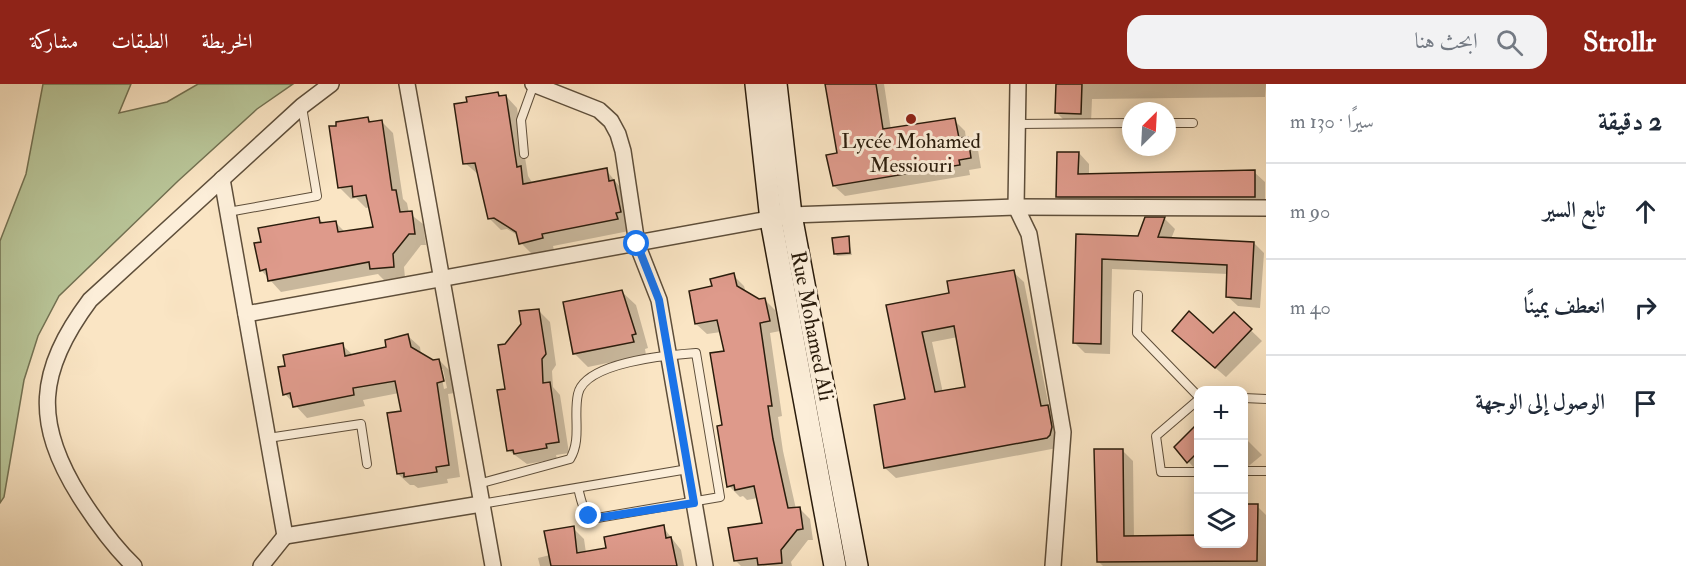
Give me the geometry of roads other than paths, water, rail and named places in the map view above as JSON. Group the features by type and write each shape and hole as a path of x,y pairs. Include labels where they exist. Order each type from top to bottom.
{"street":[{"path":"134,566 117,550 68,478 51,439 47,414 48,389 56,358 69,328 90,300 302,105 331,84"},
{"path":"407,84 493,566"},
{"path":"534,84 598,110 611,121 623,151 637,244 659,300 705,566"},
{"path":"756,84 771,220 835,566"},
{"name":"Rue Mohamed Ali","path":"776,84 791,215 857,566"},
{"path":"1018,84 1016,207 1029,234 1063,432 1053,566"},
{"path":"222,179 285,536"},
{"path":"246,314 791,215 1016,207 1266,208"},
{"path":"261,566 285,536 482,504"}],"lane":[{"path":"524,154 521,120 534,84"},
{"path":"228,212 316,196 302,105"},
{"path":"1017,123 1122,123"},
{"path":"1176,123 1193,123"},
{"path":"1138,295 1137,333 1194,394"},
{"path":"478,484 570,459 576,450 578,394 584,383 597,371 669,355 696,353 720,497 597,518 589,516 584,509 578,488"},
{"path":"1248,398 1266,399"},
{"path":"1194,402 1156,436 1161,472 1194,472"},
{"path":"268,438 361,424 367,464"},
{"path":"482,504 688,469"},
{"path":"1248,471 1266,471"}],"place":[{"name":"Lycée Mohamed Messiouri","path":"911,119"}]}
